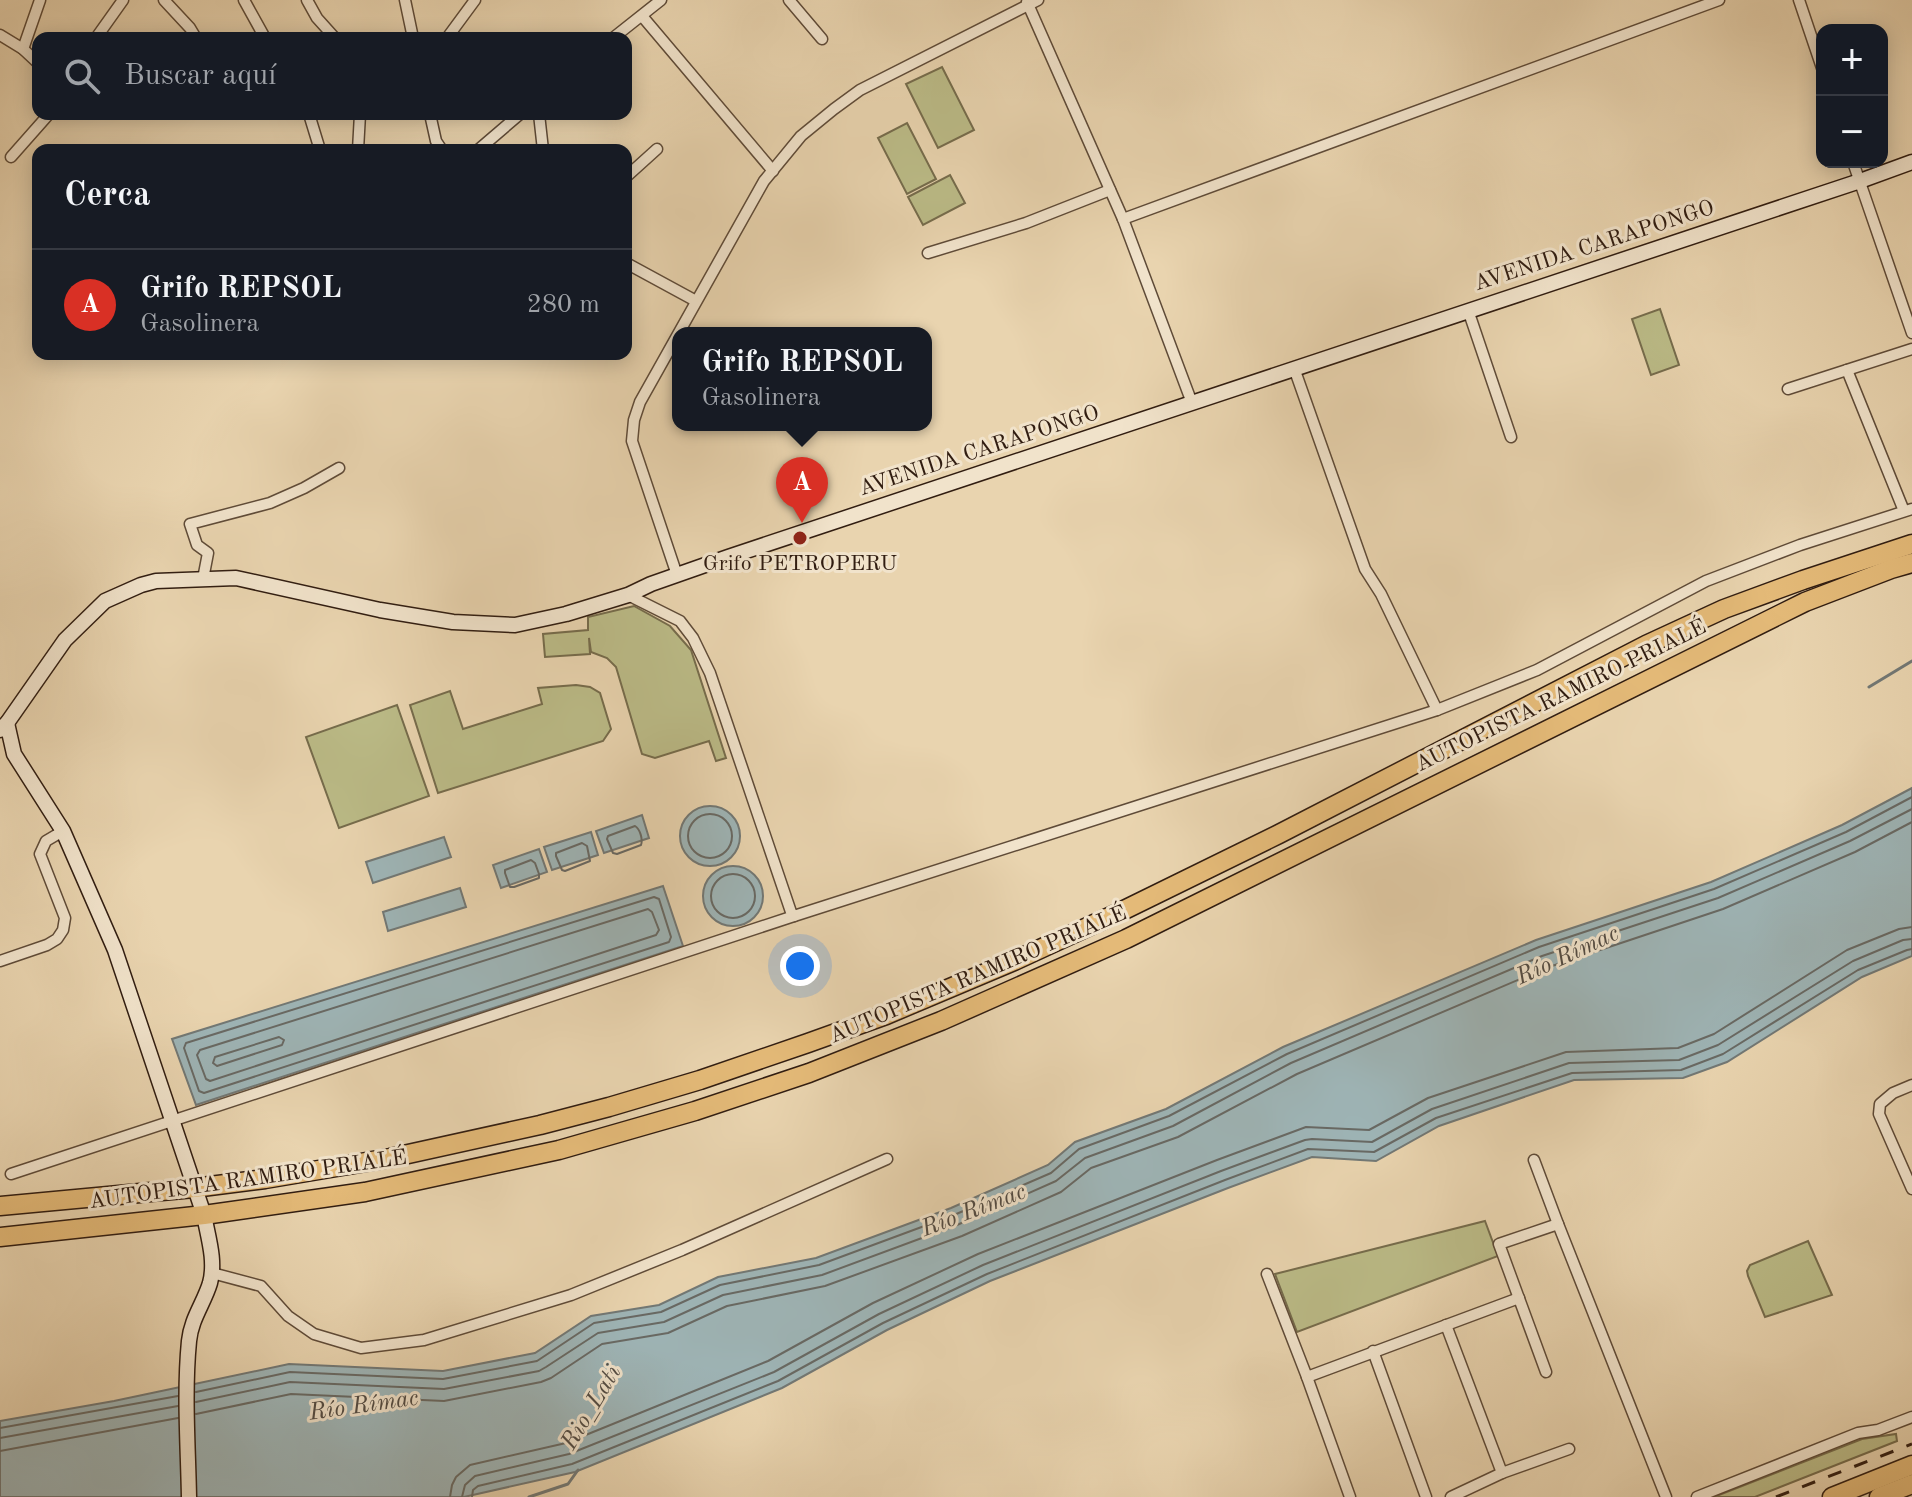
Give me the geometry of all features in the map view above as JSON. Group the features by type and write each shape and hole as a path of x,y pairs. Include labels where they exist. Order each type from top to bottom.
{"highway":[{"name":"AUTOPISTA RAMIRO PRIALÉ","path":"0,1206 194,1188 390,1158 540,1125 700,1080 886,1015 1014,961 1292,827 1592,672 1698,621 1803,580 1912,544"},
{"name":"AUTOPISTA RAMIRO PRIALÉ","path":"0,1237 204,1215 365,1192 559,1150 695,1111 809,1073 941,1021 1126,939 1805,602 1912,563"},
{"path":"1832,1497 1912,1465"},
{"path":"1879,1497 1912,1484"}],"street":[{"path":"23,49 40,0"},
{"path":"100,32 123,0"},
{"path":"164,0 192,32"},
{"path":"244,0 262,32"},
{"path":"307,0 330,32"},
{"path":"405,0 412,32"},
{"path":"451,32 475,0"},
{"path":"621,32 661,0"},
{"path":"789,0 822,39"},
{"path":"1123,219 1719,0"},
{"path":"1799,0 1816,50"},
{"path":"682,327 764,181 801,136 860,90 1031,2 1123,219 1192,403"},
{"path":"642,16 773,171"},
{"path":"0,35 32,57"},
{"path":"11,157 44,120"},
{"path":"311,120 318,144"},
{"path":"358,144 360,120"},
{"path":"431,120 438,144"},
{"path":"485,144 513,120"},
{"path":"540,120 542,144"},
{"path":"632,172 657,149"},
{"name":"AVENIDA CARAPONGO","path":"4,727 65,640 105,601 141,585 156,581 236,578 380,610 453,622 515,625 566,614 1912,162"},
{"path":"1855,168 1909,313 1912,333"},
{"path":"928,253 1026,223 1110,190"},
{"path":"632,266 696,301"},
{"path":"1468,310 1511,437"},
{"path":"672,344 640,402 632,441 677,575"},
{"path":"1788,389 1912,349"},
{"path":"1294,368 1365,569 1381,594 1437,710"},
{"path":"11,1174 794,916 1437,710 1537,670 1706,581 1800,545 1908,510 1847,370"},
{"path":"203,579 208,553 197,545 190,524 270,503 339,468"},
{"path":"628,595 680,621 693,638 710,673 794,916"},
{"path":"4,727 7,751 63,831 115,950 204,1215 212,1273 191,1328 187,1375 189,1497"},
{"path":"0,961 47,945 57,939 63,930 65,918 40,854 46,841 63,831"},
{"path":"1912,1085 1893,1093 1880,1104 1879,1114 1912,1189"},
{"path":"1900,1161 1912,1156"},
{"path":"212,1273 261,1286 288,1316 314,1334 361,1348 424,1340 571,1295 682,1250 887,1159"},
{"path":"1534,1160 1666,1497"},
{"path":"1546,1372 1499,1244 1558,1224"},
{"path":"1267,1274 1350,1497"},
{"path":"1307,1377 1519,1298"},
{"path":"1446,1325 1502,1473"},
{"path":"1373,1351 1426,1497"},
{"path":"1697,1497 1858,1433 1878,1430 1912,1417"},
{"path":"1451,1497 1502,1473 1569,1449"}],"green space":[{"path":"942,67 974,130 938,148 906,84"},
{"path":"907,123 936,179 907,194 878,138"},
{"path":"950,175 965,203 923,225 908,197"},
{"path":"1660,309 1679,365 1651,375 1632,319"},
{"path":"634,606 670,626 691,650 726,758 716,761 709,741 655,758 642,754 616,667 607,658 591,652 589,638 590,654 545,657 543,634 588,630 588,617"},
{"path":"590,687 600,693 611,729 603,741 438,793 410,705 450,691 463,729 542,704 538,688"},
{"path":"397,705 429,796 339,828 306,737"},
{"path":"1485,1221 1498,1256 1297,1332 1275,1274"},
{"path":"1808,1241 1832,1295 1765,1317 1748,1276 1750,1265"},
{"path":"1896,1434 1897,1441 1755,1497 1714,1497 1862,1439"}],"water":[{"name":"Río Rímac","path":"1912,788 1912,956 1862,977 1727,1062 1683,1078 1574,1080 1439,1126 1376,1161 1312,1157 990,1281 887,1330 782,1388 575,1472 464,1497 0,1497 0,1421 114,1401 289,1364 443,1371 535,1353 591,1316 659,1305 718,1277 816,1258 951,1208 1048,1165 1075,1142 1166,1109 1283,1047 1536,940 1711,882 1842,825"},
{"path":"710,806 722,808 731,815 738,824 738,848 731,857 722,864 710,866 698,864 689,857 682,848 680,836 682,824 689,815 698,808"},
{"path":"642,815 649,838 604,853 596,831"},
{"path":"591,832 598,855 552,870 544,847"},
{"path":"444,837 451,857 373,883 366,862"},
{"path":"539,849 547,872 501,888 493,865"},
{"path":"733,866 745,868 754,875 761,884 761,908 754,917 745,924 733,926 721,924 712,917 705,908 703,896 705,884 712,875 721,868"},
{"path":"663,886 683,946 196,1105 172,1039"},
{"path":"460,888 466,907 388,931 383,912"}],"waterway":[{"path":"1869,687 1912,661"},
{"name":"Rio_Lati","path":"529,1497 568,1484 578,1470"}],"railway":[{"path":"1776,1497 1912,1444"}],"place":[{"name":"Grifo REPSOL","path":"802,523"},
{"name":"Grifo PETROPERU","path":"800,538"}]}
